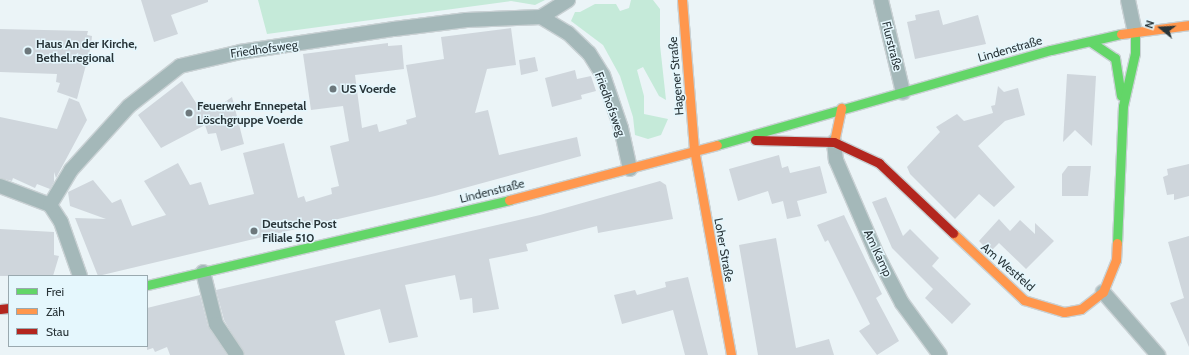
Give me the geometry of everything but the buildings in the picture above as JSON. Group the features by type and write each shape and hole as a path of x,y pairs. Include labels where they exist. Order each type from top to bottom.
{"main road":[{"name":"Hagener Straße","path":"680,3 694,149"},
{"name":"Lindenstraße","path":"148,285 630,169 694,149 741,140 763,130 1051,50 1135,32 1189,25"},
{"path":"1103,292 1116,260 1123,106 1134,53 1135,32"},
{"path":"1092,42 1115,58 1123,106"},
{"path":"834,142 841,108"},
{"name":"Am Westfeld","path":"741,140 815,139 834,142 879,163 1024,300 1064,312 1081,309 1103,292"},
{"name":"Loher Straße","path":"694,149 731,355"}],"street":[{"name":"Friedhofsweg","path":"50,205 87,151 129,106 180,66 196,61 394,29 466,20 540,17 568,0"},
{"name":"Flurstraße","path":"881,0 903,92"},
{"path":"1128,0 1135,32"},
{"name":"Friedhofsweg","path":"540,17 568,33 593,58 602,75 621,128 630,169"},
{"name":"Am Kamp","path":"834,142 836,160 877,255 902,303 940,355"},
{"path":"0,186 50,205 61,222 80,275"},
{"path":"204,272 216,324 237,355"},
{"path":"1103,292 1158,355"}],"green space":[{"path":"258,0 545,0 535,5 511,1 267,34"},
{"path":"631,0 653,0 660,9 660,45 666,100 659,96 643,67 637,70 644,96 644,114 668,119 661,135 648,139 635,135 633,117 620,76 603,45 571,21 575,12 580,12 595,4 616,4 620,11 629,8"}],"traffic: fast":[{"path":"1117,243 1123,106 1135,53 1135,32"},
{"path":"717,145 1051,50 1121,34"},
{"path":"1091,42 1115,58 1121,96"},
{"path":"148,285 509,200"}],"traffic: slow":[{"path":"682,0 694,149 731,355"},
{"path":"1121,34 1189,25"},
{"path":"834,142 841,108"},
{"path":"509,200 717,145"},
{"path":"953,233 1024,300 1064,312 1081,309 1103,292 1116,260 1117,243"}],"traffic: jam":[{"path":"755,140 834,142 879,163 953,233"},
{"path":"0,309 8,308"}],"place":[{"name":"Haus An der Kirche, Bethel.regional","path":"28,51"},
{"name":"US Voerde","path":"333,89"},
{"name":"Feuerwehr Ennepetal Löschgruppe Voerde","path":"189,113"},
{"name":"Deutsche Post Filiale 510","path":"254,231"}]}
